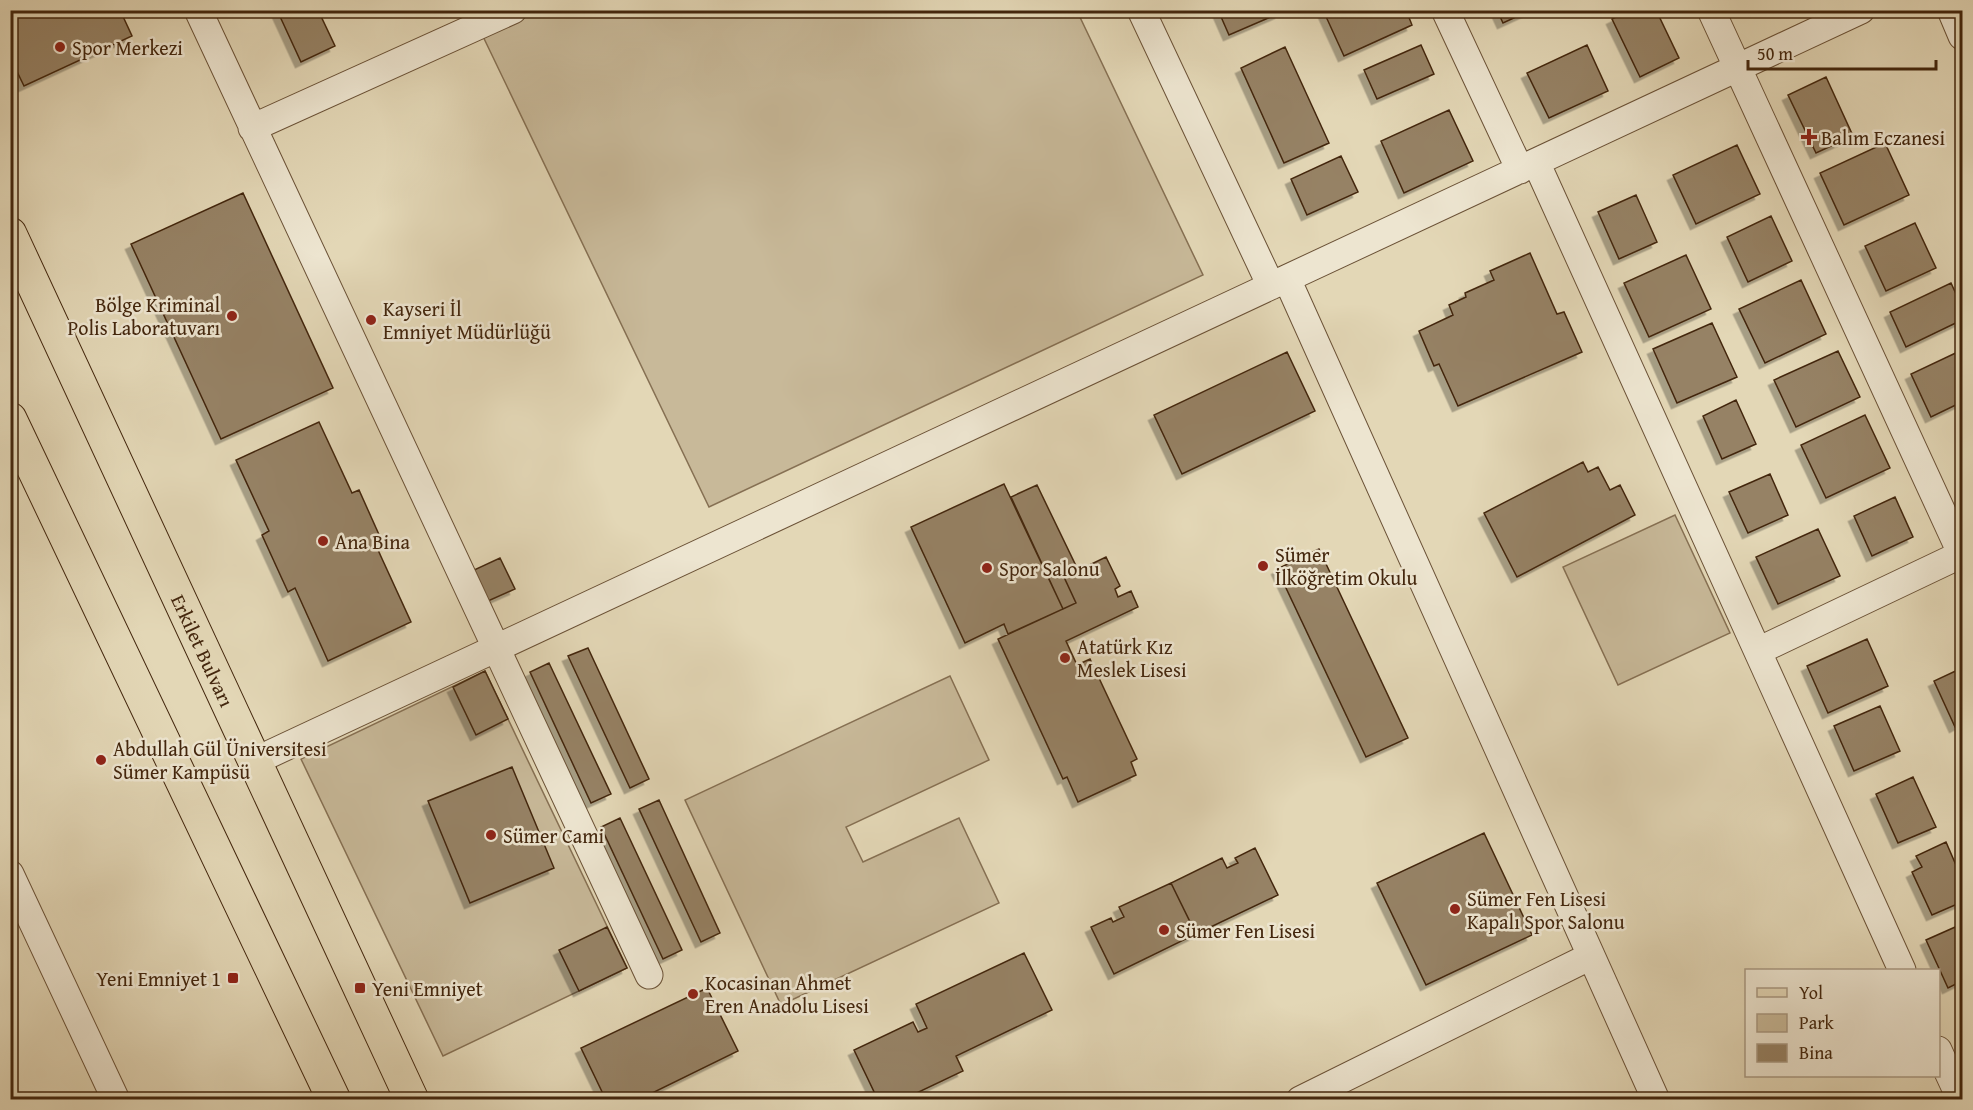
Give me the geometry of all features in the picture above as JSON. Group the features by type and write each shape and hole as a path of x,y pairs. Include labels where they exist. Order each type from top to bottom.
{"main road":[{"name":"Erkilet Bulvarı","path":"10,234 412,1100"},
{"path":"10,419 334,1100"}],"street":[{"path":"198,10 650,975"},
{"path":"252,128 513,10"},
{"path":"1141,10 1279,282 1656,1100"},
{"path":"1444,10 1528,166 1758,651 1902,969"},
{"path":"1711,10 1962,554 1758,651"},
{"path":"255,761 1861,10"},
{"path":"1951,10 1962,36"},
{"path":"12,880 116,1100"},
{"path":"1300,1100 1591,956"},
{"path":"1940,1054 1961,1100"}],"green space":[{"path":"473,11 1077,11 1203,275 709,507 478,26"},
{"path":"1675,515 1730,633 1618,685 1563,567"},
{"path":"485,671 627,968 443,1056 301,759"},
{"path":"950,676 989,760 846,827 863,862 959,818 999,903 781,1005 685,800"}],"building":[{"name":"Spor Merkezi","path":"10,10 120,10 132,36 24,86 10,57"},
{"path":"277,10 318,10 335,46 301,62"},
{"path":"1218,10 1278,10 1280,13 1229,35"},
{"path":"1323,10 1406,10 1412,25 1344,56"},
{"path":"1497,10 1531,10 1503,23"},
{"path":"1630,10 1656,10 1679,58 1640,77 1612,19"},
{"path":"1421,45 1434,74 1377,99 1364,70"},
{"path":"1587,45 1608,91 1549,118 1527,73"},
{"path":"1285,47 1329,143 1284,163 1241,68"},
{"path":"1826,77 1853,136 1816,153 1788,95"},
{"path":"1449,110 1473,161 1404,193 1381,141"},
{"path":"1885,143 1909,195 1844,225 1820,173"},
{"path":"1737,145 1760,194 1696,224 1673,175"},
{"path":"1341,156 1358,192 1307,215 1291,179"},
{"name":"Bölge Kriminal Polis Laboratuvarı","path":"243,193 333,388 221,439 131,244"},
{"path":"1636,195 1657,242 1619,259 1598,212"},
{"path":"1771,216 1792,261 1748,282 1727,237"},
{"path":"1915,223 1936,268 1886,291 1865,246"},
{"path":"1530,253 1557,314 1564,312 1582,352 1458,406 1439,364 1434,366 1419,331 1453,315 1449,305 1466,297 1465,293 1494,280 1490,271"},
{"path":"1686,255 1711,309 1649,337 1624,283"},
{"path":"1801,280 1826,334 1765,363 1739,309"},
{"path":"1951,283 1962,307 1962,320 1906,347 1890,312"},
{"path":"1712,323 1737,377 1677,403 1653,349"},
{"path":"1962,350 1962,402 1931,417 1911,374"},
{"path":"1838,351 1860,397 1796,427 1774,380"},
{"path":"1287,352 1315,411 1182,474 1154,415"},
{"path":"1736,400 1756,444 1722,459 1703,416"},
{"path":"1865,415 1890,468 1826,498 1801,445"},
{"name":"Ana Bina","path":"319,422 352,493 359,490 385,548 378,550 411,622 328,661 295,588 288,592 262,535 269,531 236,460"},
{"path":"1583,462 1588,472 1598,467 1610,490 1620,485 1635,515 1517,577 1484,513"},
{"path":"1770,474 1788,515 1748,533 1729,492"},
{"name":"Spor Salonu","path":"1004,484 1063,609 1008,634 1004,624 965,643 911,527"},
{"path":"1037,485 1078,570 1064,577 1076,603 1063,609 1011,497"},
{"path":"1895,497 1913,537 1872,556 1854,516"},
{"path":"1818,529 1840,576 1778,604 1756,557"},
{"path":"1319,549 1408,738 1366,757 1277,569"},
{"path":"1106,557 1120,586 1115,589 1118,597 1131,591 1138,607 1066,641 1077,665 1090,659 1137,759 1131,762 1136,775 1078,802 1067,777 1063,779 998,639 1076,603 1064,577"},
{"path":"500,558 515,589 488,601 474,570"},
{"path":"1867,639 1888,686 1828,713 1807,666"},
{"path":"588,648 649,779 630,788 568,656"},
{"path":"549,663 611,794 591,803 530,672"},
{"path":"1962,668 1962,723 1955,727 1934,681"},
{"path":"485,671 508,719 476,735 453,687"},
{"path":"1880,706 1900,751 1854,771 1834,726"},
{"name":"Sümer Cami","path":"512,767 554,868 470,903 428,801"},
{"path":"1913,777 1936,827 1898,843 1876,794"},
{"path":"659,800 720,933 701,942 639,809"},
{"path":"620,818 682,950 663,959 601,827"},
{"name":"Sümer Fen Lisesi Kapalı Spor Salonu","path":"1484,833 1532,935 1426,985 1377,883"},
{"path":"1946,842 1962,879 1962,902 1932,915 1912,872 1922,867 1916,856"},
{"path":"1255,848 1278,895 1196,934 1171,883 1222,858 1227,868 1238,863 1235,858"},
{"path":"1171,883 1196,934 1114,974 1091,927 1111,918 1113,922 1124,917 1119,907"},
{"path":"1962,924 1962,981 1948,988 1926,940"},
{"path":"607,927 627,968 579,991 559,950"},
{"path":"1024,953 1052,1010 956,1056 963,1071 902,1100 878,1100 854,1050 913,1022 918,1032 927,1028 916,1004"},
{"path":"707,988 738,1051 638,1100 606,1100 581,1048"}],"place":[{"name":"Spor Merkezi","path":"60,47"},
{"name":"Balım Eczanesi","path":"1809,137"},
{"name":"Bölge Kriminal Polis Laboratuvarı","path":"232,316"},
{"name":"Kayseri İl Emniyet Müdürlüğü","path":"371,320"},
{"name":"Ana Bina","path":"323,541"},
{"name":"Sümer İlköğretim Okulu","path":"1263,566"},
{"name":"Spor Salonu","path":"987,568"},
{"name":"Atatürk Kız Meslek Lisesi","path":"1065,658"},
{"name":"Abdullah Gül Üniversitesi Sümer Kampüsü","path":"101,760"},
{"name":"Sümer Cami","path":"491,835"},
{"name":"Sümer Fen Lisesi Kapalı Spor Salonu","path":"1455,909"},
{"name":"Sümer Fen Lisesi","path":"1164,930"},
{"name":"Yeni Emniyet 1","path":"233,978"},
{"name":"Yeni Emniyet","path":"360,988"},
{"name":"Kocasinan Ahmet Eren Anadolu Lisesi","path":"693,994"}]}
